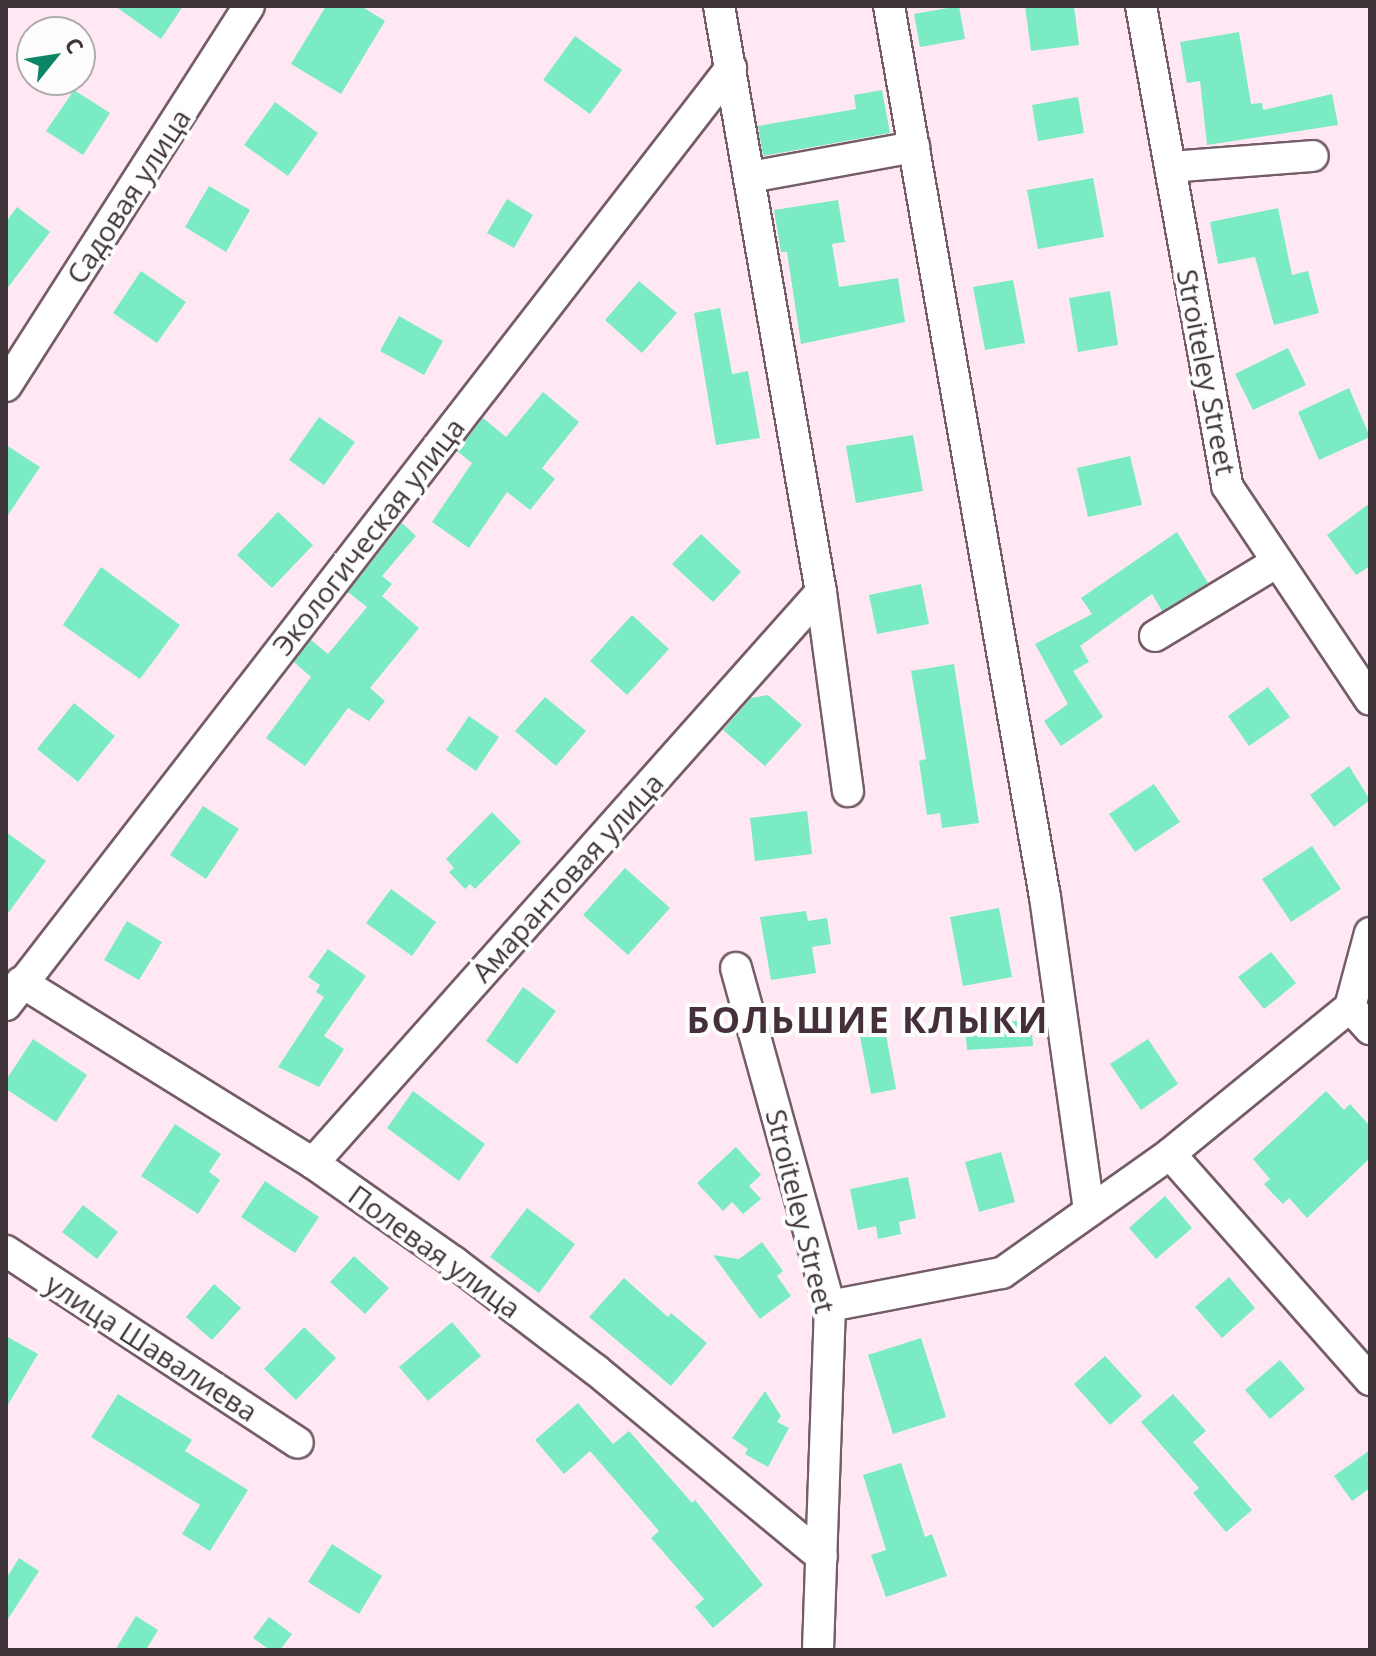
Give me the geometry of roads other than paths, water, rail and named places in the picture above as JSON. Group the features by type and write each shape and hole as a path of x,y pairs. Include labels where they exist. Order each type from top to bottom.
{"street":[{"name":"Садовая улица","path":"6,386 249,6"},
{"path":"719,6 821,592 848,791"},
{"path":"889,6 1045,897 1089,1211"},
{"name":"Stroiteley Street","path":"1141,6 1227,486 1370,700"},
{"name":"Экологическая улица","path":"14,994 731,68"},
{"path":"750,177 914,147"},
{"path":"1170,167 1313,156"},
{"path":"1155,636 1277,562"},
{"name":"Амарантовая улица","path":"313,1163 821,592"},
{"path":"830,1306 1002,1273 1360,1018 1370,933"},
{"name":"Stroiteley Street","path":"736,968 830,1306 818,1650"},
{"name":"Полевая улица","path":"14,994 313,1163 596,1370 822,1557"},
{"path":"1170,1154 1370,1380"},
{"name":"улица Шавалиева","path":"6,1251 298,1443"}],"district":[{"name":"БОЛЬШИЕ КЛЫКИ","path":"868,1020"}]}
